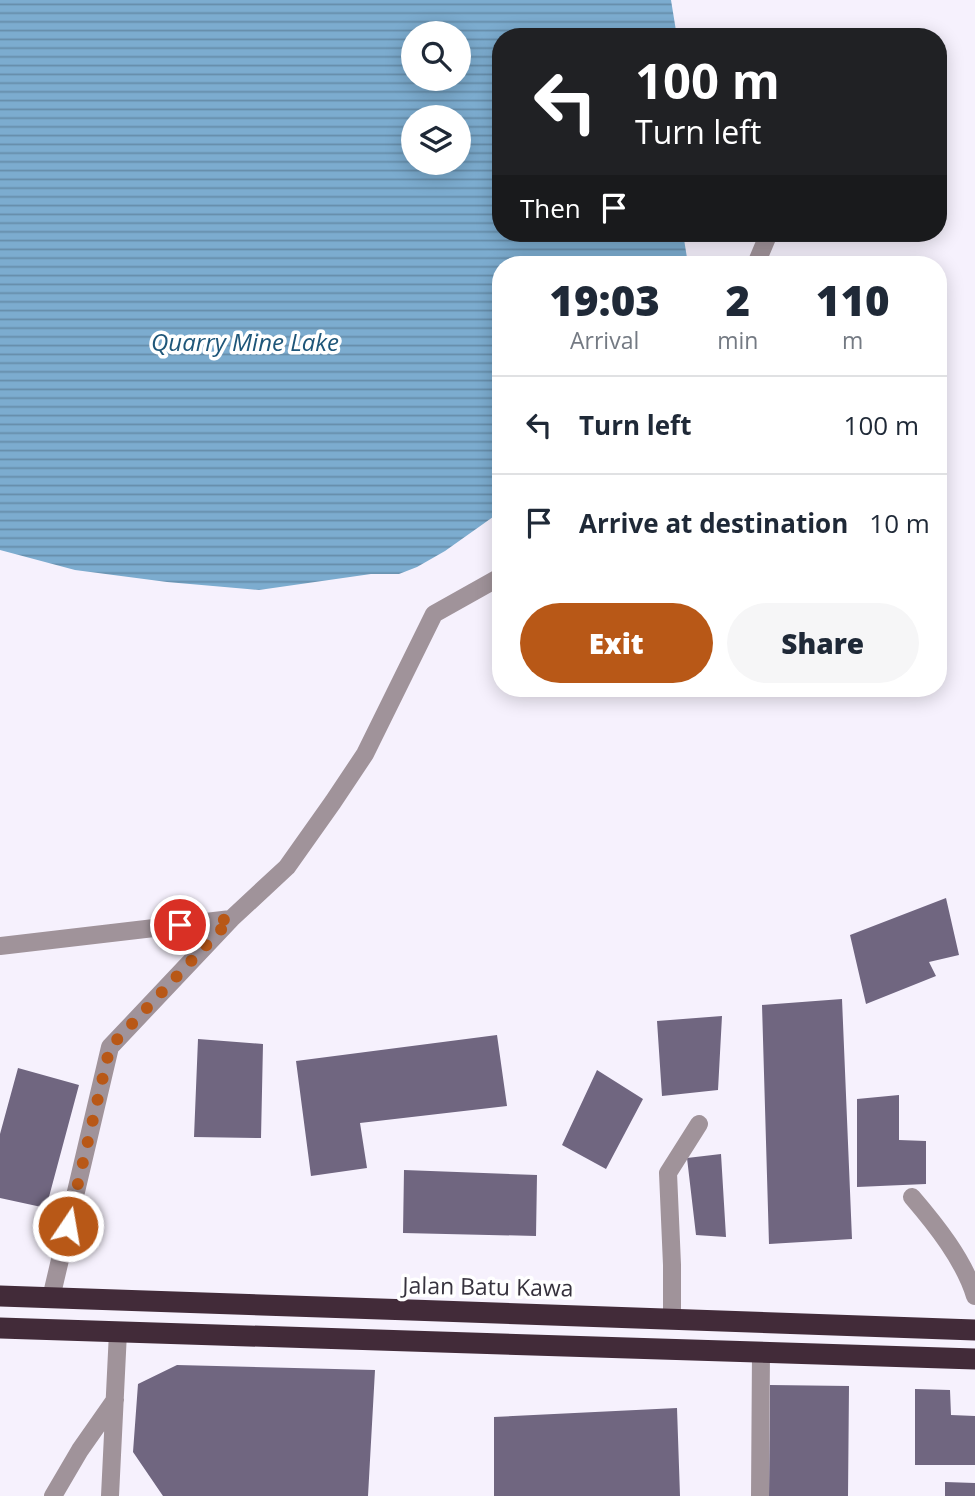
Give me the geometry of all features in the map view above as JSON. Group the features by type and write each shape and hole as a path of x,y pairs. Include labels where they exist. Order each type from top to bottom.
{"highway":[{"name":"Jalan Batu Kawa","path":"0,1296 975,1330"},
{"path":"0,1328 975,1359"}],"street":[{"path":"51,1298 110,1047 231,919 287,867 365,754 434,614 492,581"},
{"path":"0,946 231,919"},
{"path":"672,1318 668,1173 699,1124"},
{"path":"912,1198 928,1216 970,1279 975,1296"},
{"path":"110,1496 117,1332"},
{"path":"760,1496 761,1352"},
{"path":"53,1496 80,1450 115,1400"}],"water":[{"name":"Quarry Mine Lake","path":"0,0 671,0 676,28 492,28 492,242 684,242 687,256 492,256 492,518 445,551 399,574 371,574 259,590 75,570 0,550"}],"building":[{"path":"946,898 959,955 929,962 936,976 866,1004 850,935"},
{"path":"842,999 852,1239 769,1244 762,1005"},
{"path":"722,1016 718,1090 662,1096 657,1021"},
{"path":"497,1035 507,1106 360,1123 367,1168 311,1176 296,1061"},
{"path":"198,1039 263,1044 261,1138 194,1137"},
{"path":"18,1068 79,1085 46,1208 0,1198 0,1134"},
{"path":"597,1070 643,1099 606,1169 562,1145"},
{"path":"899,1095 899,1140 926,1141 926,1184 857,1187 857,1099"},
{"path":"721,1154 726,1237 696,1235 687,1158"},
{"path":"404,1170 537,1175 536,1236 403,1233"},
{"path":"177,1365 375,1370 368,1496 163,1496 133,1452 138,1384"},
{"path":"770,1385 849,1386 848,1496 769,1496"},
{"path":"915,1389 950,1390 951,1415 975,1416 975,1465 915,1465"},
{"path":"677,1408 680,1496 494,1496 494,1417"},
{"path":"945,1482 975,1483 975,1496 945,1496"}],"route":[{"path":"68,1226 110,1047 231,919 180,925"}]}
